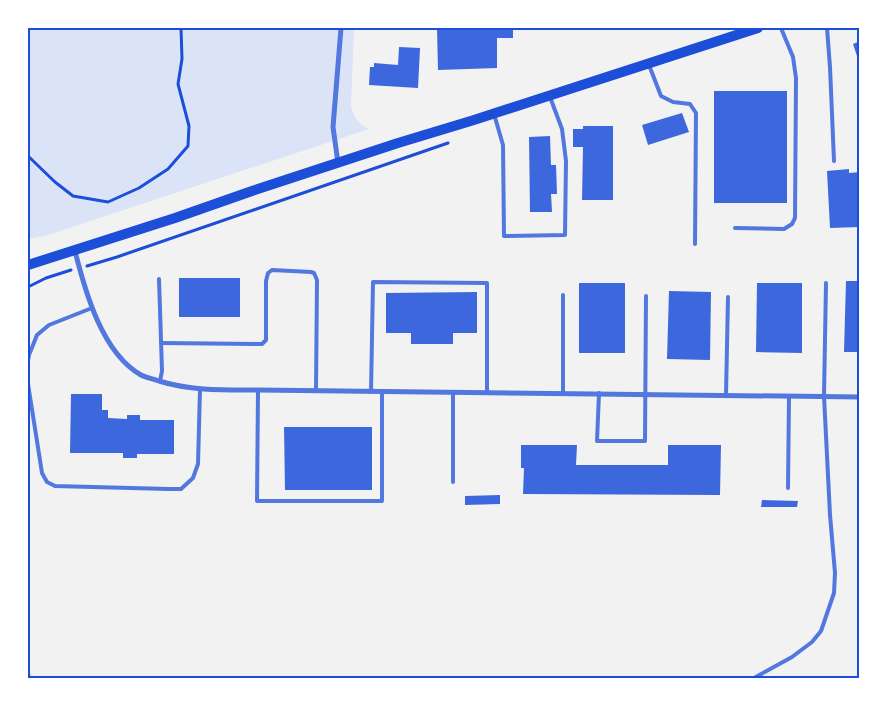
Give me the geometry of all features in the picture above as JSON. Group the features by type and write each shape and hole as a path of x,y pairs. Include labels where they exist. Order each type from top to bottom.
{"main road":[{"path":"28,265 398,143 494,114 758,28"}],"street":[{"path":"338,163 334,127 341,28"},
{"path":"75,251 92,308 106,337 120,357 142,376 175,386 200,389 371,392 860,397"}],"lane":[{"path":"735,228 784,229 792,224 795,218 796,78 793,57 781,28"},
{"path":"827,28 834,161"},
{"path":"648,63 661,96 673,102 690,104 696,112 696,244"},
{"path":"494,114 503,145 504,236 565,235 566,161 562,129 549,96"},
{"path":"161,343 262,344 266,340 266,280 268,273 272,270 314,273 317,280 316,391"},
{"path":"159,279 162,371 160,381"},
{"path":"371,392 373,282 487,283 487,392"},
{"path":"754,678 792,657 812,642 821,631 834,593 835,573 824,396 826,283"},
{"path":"562,393 563,295"},
{"path":"598,393 597,441 644,441 646,296"},
{"path":"726,395 728,297"},
{"path":"28,361 28,355 37,336 49,325 92,308"},
{"path":"28,384 42,473 47,482 55,486 169,490 181,488 187,484 198,464 200,389"},
{"path":"258,390 257,501 382,501 382,392"},
{"path":"453,392 453,482"},
{"path":"788,488 789,396"}],"path":[{"path":"28,156 73,196 108,202 139,188 168,169 188,146 189,126 178,84 182,59 181,28"},
{"path":"117,257 450,142"},
{"path":"28,286 46,278"},
{"path":"28,668 29,678"}],"shaded area":[{"path":"28,28 354,28 351,106 357,120 369,129 45,236 28,239"}],"building":[{"path":"437,28 513,28 513,38 497,38 497,68 438,70"},
{"path":"860,41 860,61 859,62 853,44"},
{"path":"399,47 420,48 418,88 369,85 370,67 374,67 374,63 398,65"},
{"path":"714,91 787,91 787,203 714,203"},
{"path":"682,113 689,132 648,145 642,125"},
{"path":"583,126 613,126 613,200 582,200 583,147 573,147 573,129 583,129"},
{"path":"550,136 551,165 556,165 557,194 551,194 552,212 530,212 529,137"},
{"path":"849,169 849,173 860,172 860,227 830,228 827,171"},
{"path":"179,278 240,278 240,317 179,317"},
{"path":"846,281 860,281 860,352 844,352"},
{"path":"579,283 625,283 625,353 579,353"},
{"path":"757,283 802,283 802,353 756,352"},
{"path":"669,291 711,292 710,360 667,359"},
{"path":"477,292 477,333 453,333 453,344 411,344 411,333 386,333 386,293"},
{"path":"71,394 102,394 102,410 108,410 108,418 127,419 127,415 140,415 140,420 174,420 174,454 137,454 137,458 123,458 123,453 70,453"},
{"path":"284,427 372,427 372,490 285,490"},
{"path":"521,445 577,445 576,465 668,465 668,445 721,445 720,495 523,494 524,468 521,468"},
{"path":"500,495 500,504 465,505 465,496"},
{"path":"762,500 798,501 797,507 761,507"}]}
